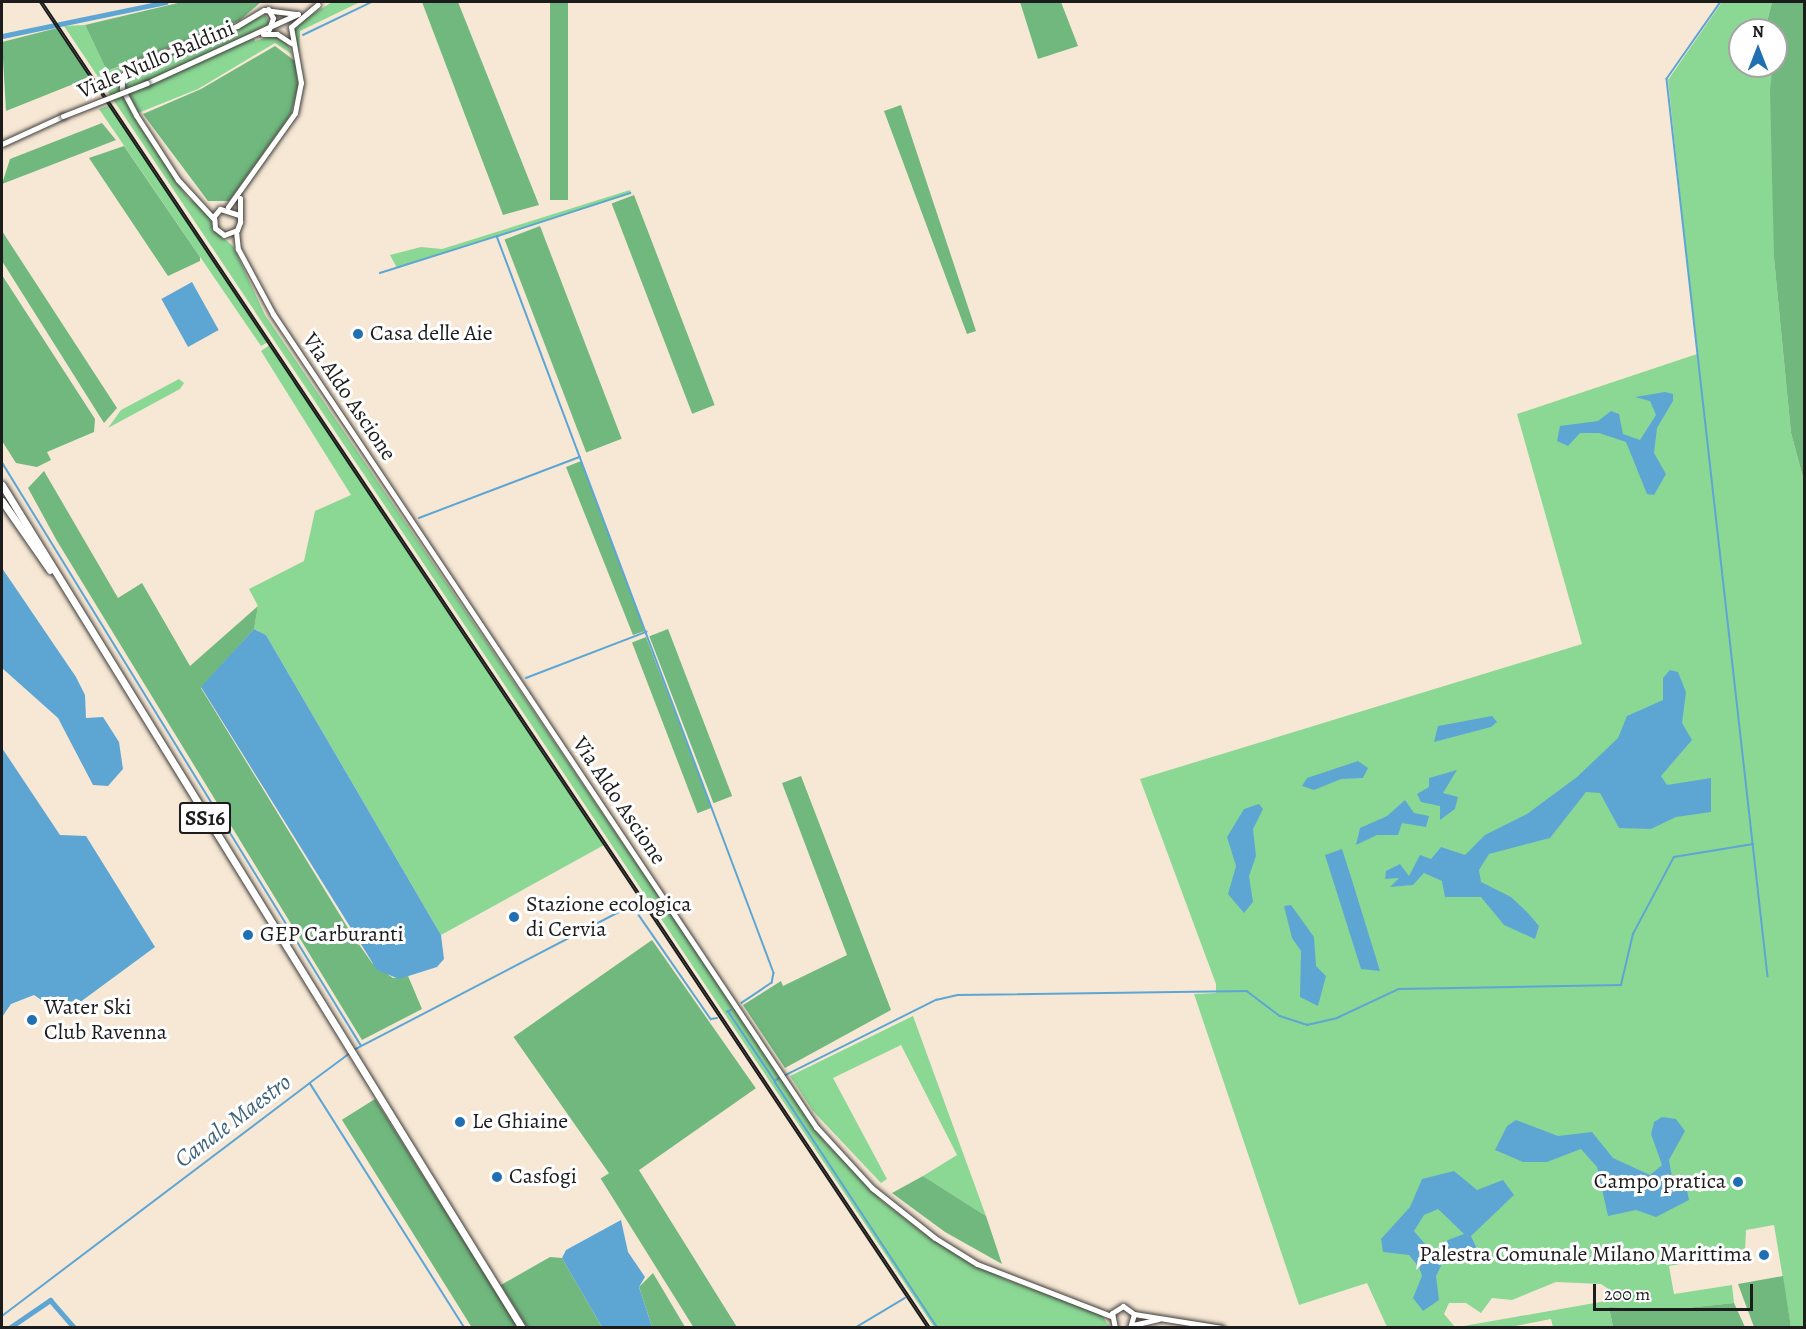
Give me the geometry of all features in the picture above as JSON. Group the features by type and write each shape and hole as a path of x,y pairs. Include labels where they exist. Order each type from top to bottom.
{"main road":[{"name":"SS16","path":"2,485 522,1328"},
{"name":"SS16","path":"2,501 63,585"}],"street":[{"name":"Viale Nullo Baldini","path":"2,144 63,116 258,35 320,3"},
{"path":"213,218 240,198 300,99 300,68 291,43 293,24 320,3"},
{"path":"238,249 215,228 213,218 203,205 178,180 122,89 122,76 136,64 268,9 298,14"},
{"path":"268,9 273,18 269,29"},
{"path":"258,35 277,33 291,43"},
{"path":"238,249 236,231 240,198"},
{"path":"203,205 226,208 239,214"},
{"path":"224,235 236,231"},
{"name":"Via Aldo Ascione","path":"238,249 273,314 782,1076 840,1155 936,1238 977,1264 1111,1316"},
{"name":"Via Aldo Ascione","path":"1083,1304 1116,1308 1127,1306 1134,1314"},
{"path":"1114,1327 1111,1316 1116,1308"},
{"path":"1168,1317 1132,1326 1134,1314 1168,1317 1222,1328"}],"green space":[{"path":"182,2 261,2 239,21 107,71 85,25"},
{"path":"332,2 360,2 300,31 299,53 292,37 294,26"},
{"path":"422,2 458,2 539,205 503,215"},
{"path":"550,2 568,2 568,200 550,200"},
{"path":"1020,2 1061,2 1078,46 1038,59"},
{"path":"1722,2 1772,2 1768,18 1728,18 1728,78 1773,78 1774,258 1791,433 1804,481 1804,1327 1791,1327 1774,1225 1746,1230 1745,1252 1669,1266 1674,1294 1732,1285 1734,1303 1667,1310 1609,1307 1613,1327 1553,1327 1551,1319 1510,1327 1458,1327 1606,1301 1610,1290 1601,1284 1556,1282 1512,1300 1492,1298 1481,1313 1466,1303 1449,1303 1444,1314 1455,1327 1387,1327 1367,1283 1299,1305 1194,994 1216,993 1216,984 1140,779 1582,644 1517,414 1697,354 1668,80"},
{"path":"1772,2 1804,2 1804,481 1791,433 1774,258 1770,91 1771,78 1788,78 1788,18 1768,18"},
{"path":"265,15 270,23 251,33 255,41 274,35 288,45 293,55 275,43 198,89 138,113 125,86 133,68"},
{"path":"85,25 107,71 134,62 121,71 118,81 138,124 188,198 206,210 215,231 233,246 265,315 825,1142 882,1201 933,1240 1007,1280 1100,1313 1110,1327 934,1327 64,26"},
{"path":"57,28 91,77 6,111 2,42"},
{"path":"275,46 295,61 298,86 291,114 229,201 208,201 143,114 201,89"},
{"path":"110,105 270,341 261,346 99,109"},
{"path":"901,105 976,331 967,334 884,111"},
{"path":"102,123 116,140 2,184 10,159"},
{"path":"124,146 200,257 200,261 168,276 89,158"},
{"path":"630,190 631,194 397,268 390,255 421,247 442,249"},
{"path":"634,195 715,405 692,414 612,204"},
{"path":"540,226 622,439 586,452 505,240"},
{"path":"2,231 117,408 104,423 2,261"},
{"path":"2,275 95,419 94,432 47,452 51,460 37,467 16,463 2,441"},
{"path":"271,344 604,845 441,935 266,635 254,629 258,606 249,589 304,561 315,511 351,495 261,351"},
{"path":"179,379 184,383 180,389 108,428 121,410"},
{"path":"581,461 645,631 633,635 566,467"},
{"path":"44,471 118,598 142,583 190,666 258,606 254,629 201,688 351,933 372,963 393,978 408,976 422,1009 362,1040 57,541 28,488"},
{"path":"668,629 732,796 713,803 649,636"},
{"path":"646,637 712,808 698,813 632,642"},
{"path":"801,776 891,1010 785,1068 743,1005 781,981 783,986 847,955 782,783"},
{"path":"652,940 756,1088 617,1185 514,1037"},
{"path":"913,1016 986,1216 923,1176 957,1155 901,1045 833,1078 887,1179 881,1183 813,1111 790,1076"},
{"path":"375,1099 517,1326 472,1328 342,1120"},
{"path":"632,1159 737,1327 694,1328 601,1179"},
{"path":"923,1176 986,1216 1002,1264 945,1232 892,1193"},
{"path":"550,1257 562,1258 602,1327 527,1327 501,1285"},
{"path":"653,1273 685,1327 652,1327 639,1287"},
{"path":"1783,1276 1791,1327 1754,1327 1738,1284"},
{"path":"1734,1303 1745,1327 1613,1327 1609,1307 1667,1310"}],"water":[{"path":"192,282 219,330 188,347 161,299"},
{"path":"1665,392 1673,394 1673,401 1657,428 1654,453 1666,474 1654,495 1647,494 1626,442 1599,433 1580,433 1568,446 1557,441 1560,426 1598,421 1611,411 1619,414 1623,434 1640,440 1656,415 1650,401 1635,397"},
{"path":"2,568 76,677 85,695 86,718 103,717 119,742 123,769 108,786 93,785 58,718 2,668"},
{"path":"254,629 266,635 441,935 444,959 437,967 399,979 377,970 201,687"},
{"path":"1670,670 1678,672 1686,692 1682,723 1692,740 1661,776 1667,785 1711,778 1711,812 1676,817 1651,829 1619,828 1600,793 1586,792 1550,838 1489,854 1479,870 1481,882 1511,897 1528,913 1539,926 1535,939 1504,925 1481,897 1445,897 1442,881 1424,873 1413,885 1390,887 1399,878 1385,879 1386,871 1400,864 1409,876 1420,855 1431,859 1441,847 1465,855 1485,835 1527,814 1577,777 1618,738 1627,716 1663,700 1663,678"},
{"path":"1492,716 1497,722 1491,727 1434,742 1438,726"},
{"path":"2,748 60,835 86,836 155,947 68,1011 56,1010 34,995 11,1004 2,1017"},
{"path":"1358,761 1368,768 1363,778 1341,779 1314,790 1302,786 1307,778"},
{"path":"1457,770 1443,793 1458,797 1455,809 1440,820 1440,806 1421,802 1417,794 1429,787 1429,778"},
{"path":"1405,800 1414,813 1429,816 1426,827 1402,823 1398,835 1377,835 1356,845 1360,828 1387,816"},
{"path":"1259,804 1263,809 1253,829 1256,856 1249,876 1253,902 1244,913 1228,894 1236,866 1227,837 1244,809"},
{"path":"1342,849 1380,971 1361,969 1325,855"},
{"path":"1291,905 1314,937 1316,966 1326,976 1318,1006 1300,997 1301,951 1292,938 1284,906"},
{"path":"1662,1117 1676,1119 1685,1131 1669,1160 1672,1177 1687,1190 1689,1200 1656,1217 1636,1210 1608,1216 1597,1167 1581,1149 1547,1162 1523,1162 1495,1150 1507,1126 1516,1120 1558,1136 1592,1132 1613,1158 1650,1175 1662,1165 1651,1134 1654,1122"},
{"path":"1454,1171 1477,1190 1503,1180 1514,1195 1471,1236 1478,1251 1473,1259 1442,1264 1436,1276 1439,1300 1423,1311 1413,1298 1422,1276 1419,1267 1409,1255 1383,1252 1381,1239 1410,1207 1422,1179","holes":["1438,1209 1464,1234 1448,1240 1436,1257 1414,1231 1424,1215"]},
{"path":"621,1220 628,1252 645,1277 639,1287 652,1327 602,1327 562,1258 566,1250"}],"waterway":[{"path":"2,36 166,2"},
{"path":"303,35 372,2"},
{"path":"1721,2 1667,79 1768,976"},
{"path":"2,161 2,166"},
{"path":"498,236 630,193"},
{"path":"380,273 497,236 774,973 772,983 742,1003"},
{"path":"419,518 580,457"},
{"path":"2,462 361,1045"},
{"path":"526,678 646,632"},
{"path":"784,1076 936,1000 958,995 1247,991 1280,1016 1307,1025 1337,1018 1399,989 1621,985 1633,934 1674,857 1753,844"},
{"path":"354,1050 632,905 711,1019 717,1018"},
{"path":"727,1012 731,1010"},
{"path":"728,1011 775,1081 779,1078"},
{"path":"311,1082 350,1053"},
{"path":"775,1082 938,1328"},
{"name":"Canale Maestro","path":"2,1316 310,1083 465,1328"},
{"path":"855,1328 905,1298"},
{"path":"9,1328 50,1300 74,1328"}],"railway":[{"path":"41,2 929,1328"}],"place":[{"name":"Casa delle Aie","path":"358,334"},
{"name":"Stazione ecologica di Cervia","path":"514,917"},
{"name":"GEP Carburanti","path":"248,935"},
{"name":"Water Ski Club Ravenna","path":"32,1020"},
{"name":"Le Ghiaine","path":"460,1122"},
{"name":"Casfogi","path":"497,1177"},
{"name":"Campo pratica","path":"1738,1182"},
{"name":"Palestra Comunale Milano Marittima","path":"1764,1255"}]}
